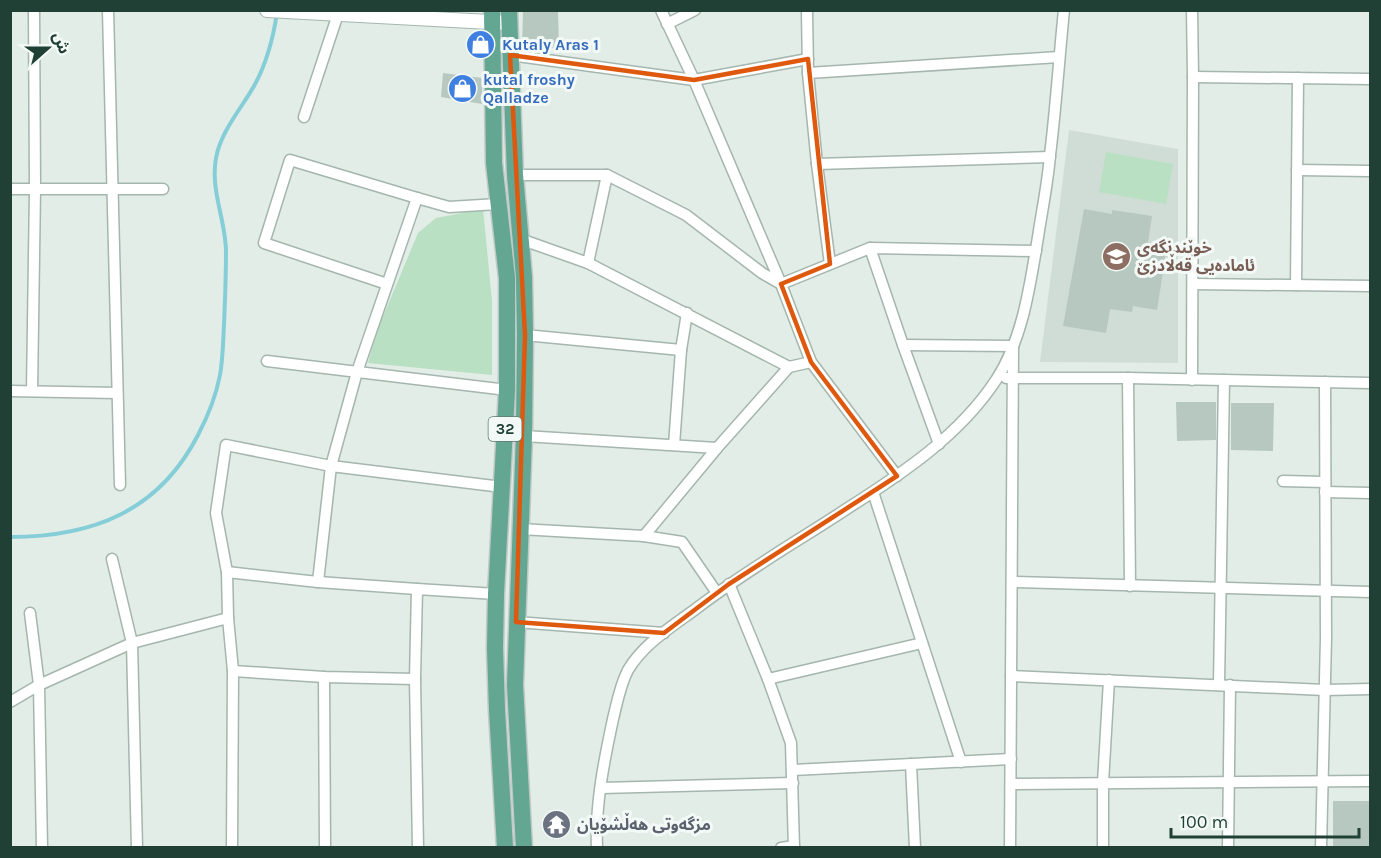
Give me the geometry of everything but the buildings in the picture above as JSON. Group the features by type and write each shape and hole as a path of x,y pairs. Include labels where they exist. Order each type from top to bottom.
{"main road":[{"name":"32","path":"500,16 510,55 514,175 524,277 524,436 515,686 524,848"},
{"name":"32","path":"500,16 494,163 507,278 507,390 496,594 496,710 505,848"}],"street":[{"path":"32,391 35,189 34,10"},
{"path":"108,10 120,485"},
{"path":"267,10 500,16"},
{"path":"661,10 694,80 781,284 811,362 897,476"},
{"path":"667,24 695,10"},
{"path":"807,10 808,74 817,164 831,264"},
{"path":"597,848 601,788 610,736 623,683 628,671 642,652 729,584 897,476 939,444 969,416 997,378 1013,345 1021,321 1036,251 1050,157 1064,10"},
{"path":"1192,10 1192,380"},
{"path":"304,117 343,13"},
{"path":"510,55 694,80 808,59"},
{"path":"808,74 1059,57"},
{"path":"1193,77 1371,79"},
{"path":"1296,285 1298,78"},
{"path":"817,164 1050,157"},
{"path":"387,284 264,243 290,160 449,207 498,204"},
{"path":"1297,170 1371,171"},
{"path":"514,175 607,175 686,215 762,273 781,284"},
{"path":"588,263 607,175"},
{"path":"10,189 163,189"},
{"path":"318,582 330,466 357,372 417,198"},
{"path":"520,239 588,263 789,367"},
{"path":"781,284 870,248 1036,251"},
{"path":"870,248 939,444"},
{"path":"1193,284 1371,285"},
{"path":"674,445 681,350 687,313"},
{"path":"525,335 681,350"},
{"path":"903,345 1013,345"},
{"path":"1010,848 1013,345"},
{"path":"267,361 507,390"},
{"path":"644,536 717,448 789,367 811,362"},
{"path":"997,378 1371,383"},
{"path":"1128,378 1130,586"},
{"path":"1224,380 1221,588 1229,782 1228,848"},
{"path":"1321,848 1326,591 1325,382"},
{"path":"10,391 117,393"},
{"path":"524,436 717,448"},
{"path":"232,848 233,671 227,572 216,513 226,445 330,466 502,487"},
{"path":"1283,481 1371,493"},
{"path":"873,492 961,762"},
{"path":"520,529 644,536 682,542 717,593"},
{"path":"112,559 132,643 137,848"},
{"path":"227,572 318,582 496,594"},
{"path":"1012,582 1371,592"},
{"path":"729,584 768,679 791,743 794,847 781,848"},
{"path":"417,589 415,679 418,848"},
{"path":"30,613 39,685 42,848"},
{"path":"10,702 39,685 132,643 228,618"},
{"path":"516,622 664,633"},
{"path":"768,679 922,643"},
{"path":"233,671 415,679"},
{"path":"324,676 325,848"},
{"path":"1011,676 1325,690 1371,689"},
{"path":"1103,848 1103,783 1109,680"},
{"path":"793,770 1011,759"},
{"path":"911,764 915,848"},
{"path":"1011,784 1371,781"},
{"path":"601,788 793,783"}],"highlighted area":[{"path":"510,55 694,80 808,59 830,264 781,284 811,362 897,476 729,584 664,633 516,622 525,335"}],"shaded area":[{"name":"خوێندنگەی ئامادەیی قەڵادزێ","path":"1069,130 1178,149 1178,363 1040,362"}],"green space":[{"path":"1106,152 1173,164 1166,204 1099,192"},
{"path":"483,209 492,301 492,375 368,363 377,331 418,233 436,218"}],"waterway":[{"path":"10,537 69,532 96,525 120,514 143,501 164,483 182,461 198,435 216,391 223,350 226,252 215,182 216,158 227,129 263,69 277,13"}],"place":[{"name":"Kutaly Aras 1","path":"481,44"},
{"name":"kutal froshy Qalladze","path":"462,88"},
{"name":"خوێندنگەی ئامادەیی قەڵادزێ","path":"1116,256"},
{"name":"مزگەوتی ھەڵشۆیان","path":"556,824"}]}
